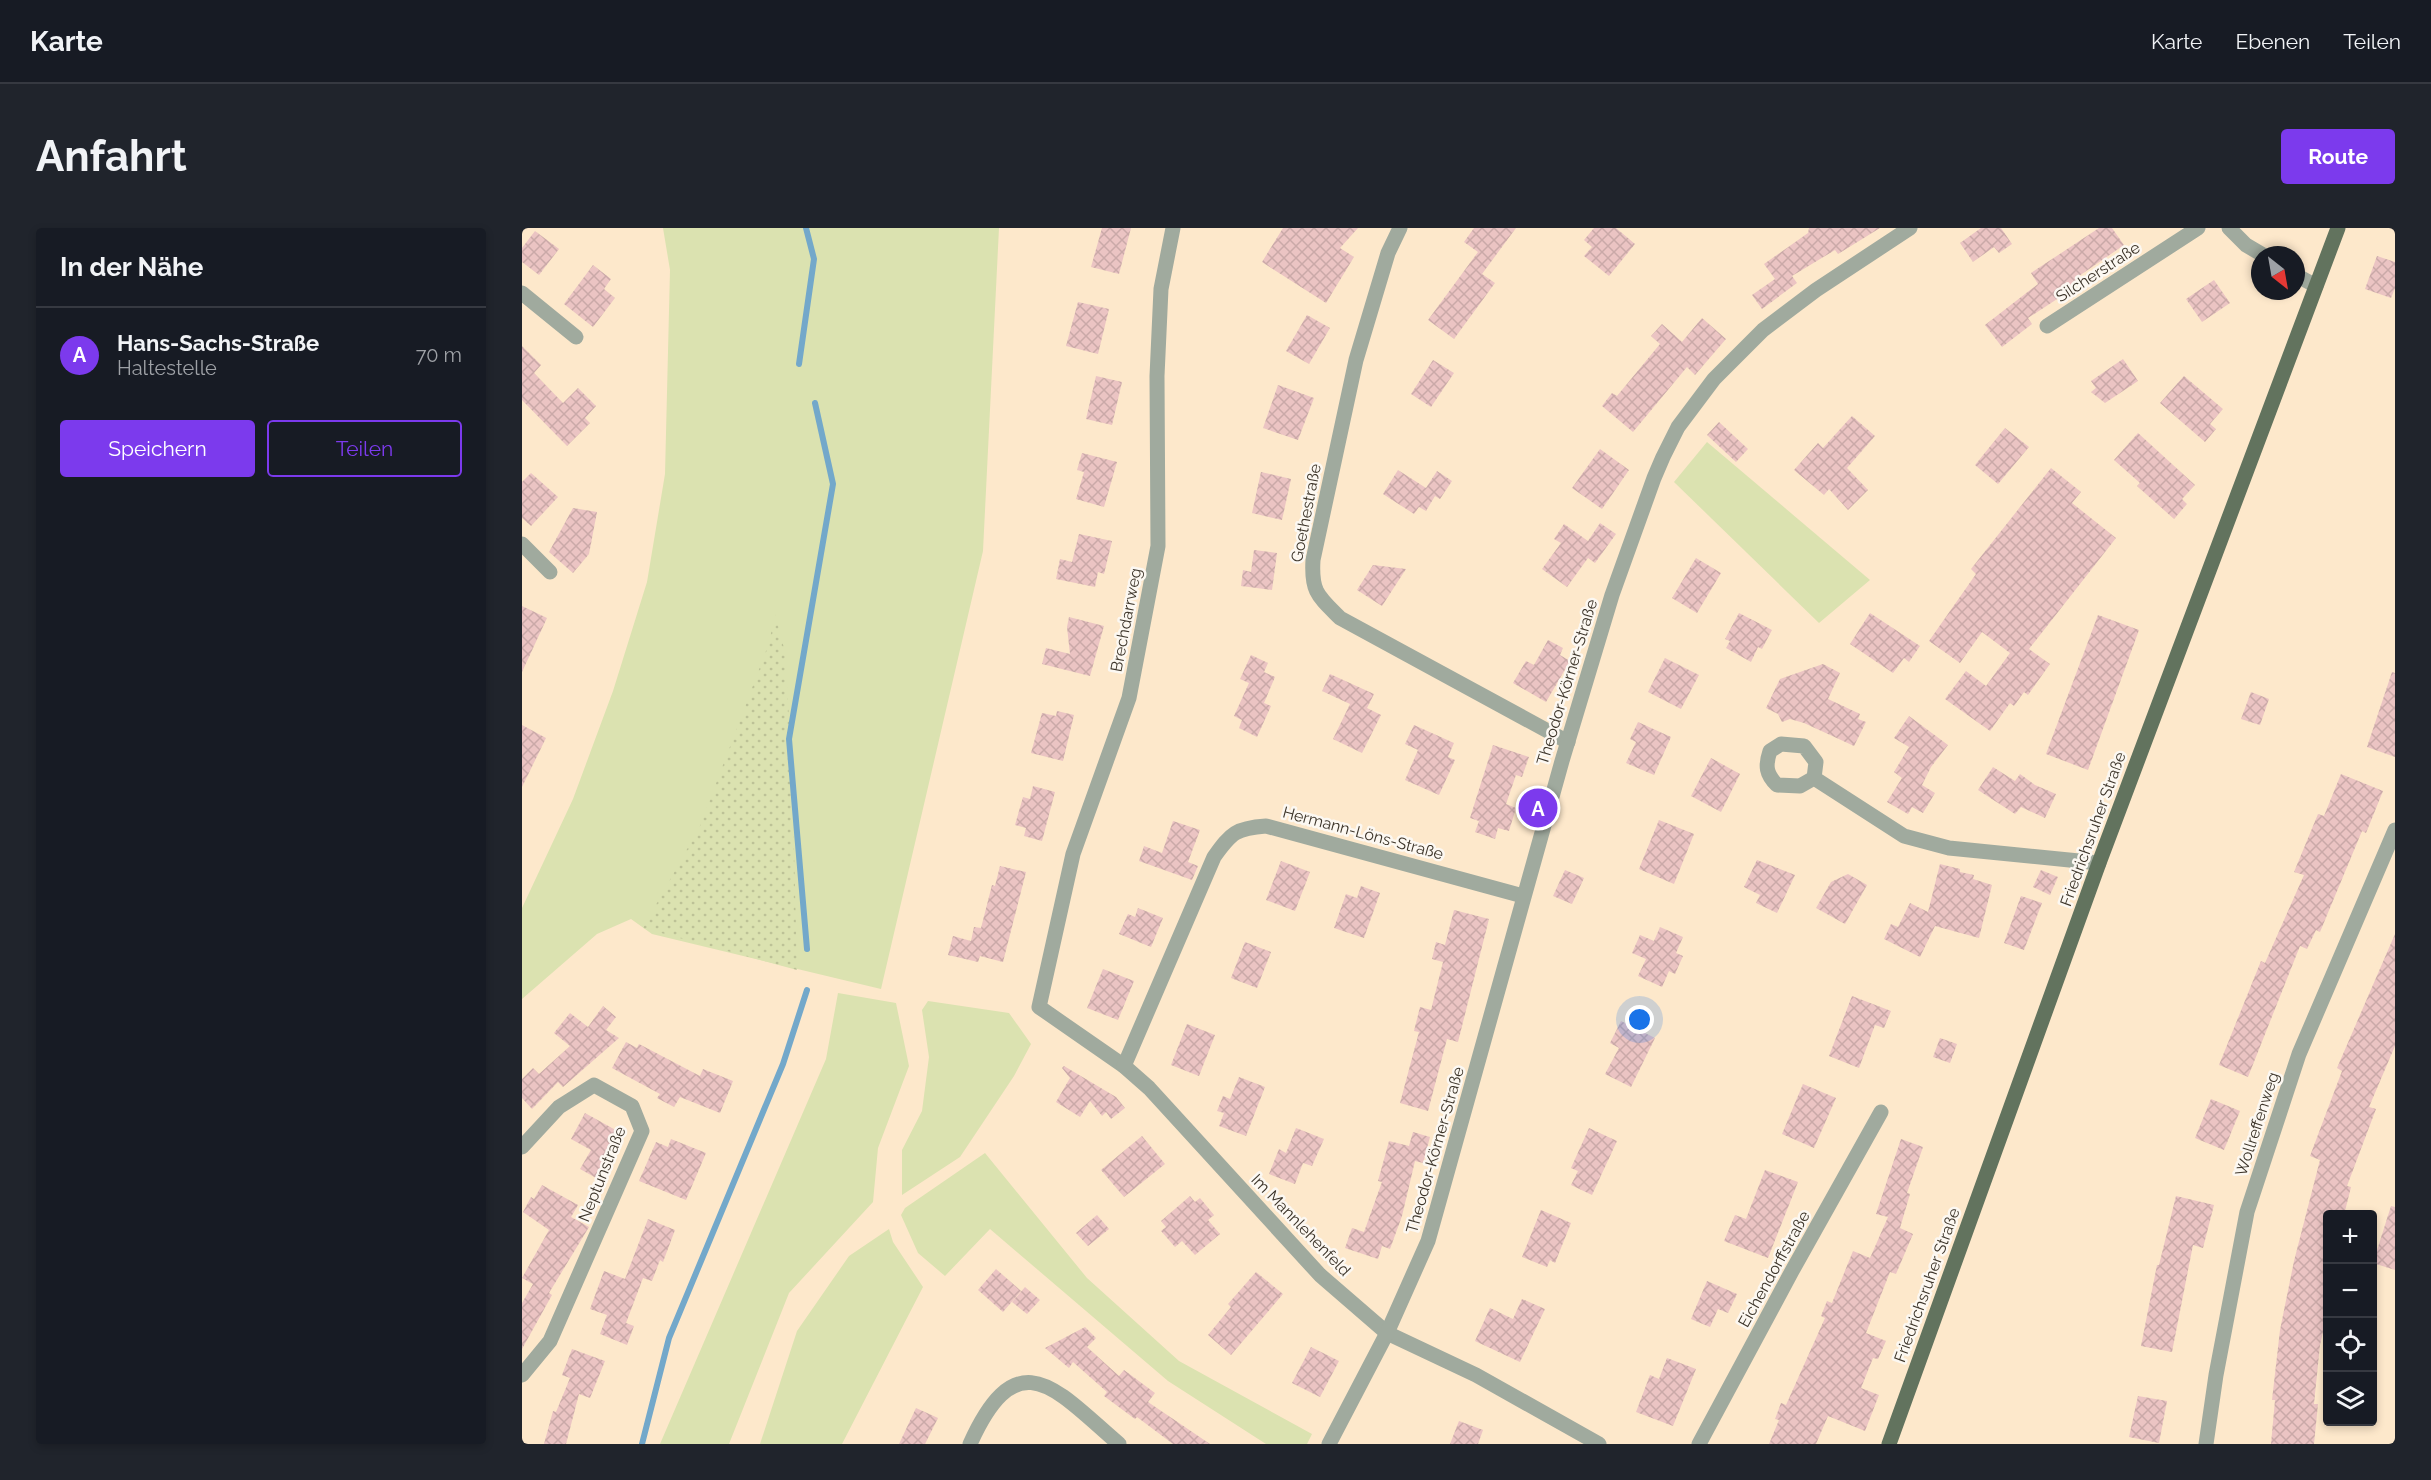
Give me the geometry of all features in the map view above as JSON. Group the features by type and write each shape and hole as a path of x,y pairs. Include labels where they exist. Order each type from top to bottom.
{"main road":[{"name":"Friedrichsruher Straße","path":"1888,1444 2099,863 2338,228"}],"street":[{"name":"Brechdarrweg","path":"1039,1007 1073,854 1129,699 1158,546 1156,376 1161,289 1173,228"},
{"name":"Goethestraße","path":"1400,228 1388,253 1356,360 1313,560 1311,581 1320,598 1340,618 1568,742"},
{"name":"Theodor-Körner-Straße","path":"1329,1444 1387,1333 1428,1242 1498,996 1523,896 1612,595 1654,478 1678,427 1714,379 1763,330 1816,290 1910,228"},
{"name":"Silcherstraße","path":"2047,326 2198,228"},
{"path":"2229,228 2251,248"},
{"path":"2305,280 2316,286"},
{"path":"522,293 576,337"},
{"path":"522,544 550,572"},
{"path":"1814,778 1904,836 1949,848 2099,863"},
{"name":"Hermann-Löns-Straße","path":"1124,1066 1214,857 1227,839 1244,827 1266,826 1523,896"},
{"name":"Wollreffenweg","path":"2206,1444 2216,1375 2247,1212 2299,1054 2395,830"},
{"name":"Im Mannlehenfeld","path":"1039,1007 1124,1066 1149,1088 1320,1275 1387,1333 1476,1375 1599,1444"},
{"name":"Neptunstraße","path":"522,1147 559,1107 594,1085 632,1106 642,1131 550,1341 522,1376"},
{"name":"Eichendorffstraße","path":"1699,1444 1881,1112"},
{"path":"970,1444 981,1420 1000,1394 1019,1382 1032,1381 1050,1387 1064,1397 1119,1444"}],"green space":[{"path":"663,228 999,228 983,551 881,989 652,934 631,919 597,934 522,999 522,908 573,799 613,691 647,582 665,474 670,270"},
{"path":"1707,442 1870,580 1819,623 1674,482"},
{"path":"775,614 785,652 792,768 797,970 643,928 700,826 769,643"},
{"path":"838,993 896,1003 909,1066 878,1148 873,1202 789,1293 729,1444 660,1444 826,1059"},
{"path":"928,1001 1009,1013 1031,1044 1014,1076 960,1157 902,1195 902,1150 922,1111 929,1057 922,1010"},
{"path":"985,1153 1087,1278 1179,1361 1312,1434 1307,1444 1266,1444 1168,1381 990,1229 945,1276 918,1253 901,1215 905,1208"},
{"path":"889,1229 893,1242 923,1287 842,1444 760,1444 797,1331 849,1256"}],"building":[{"path":"1102,228 1131,228 1119,274 1091,267"},
{"path":"1283,228 1358,228 1340,248 1354,257 1326,303 1262,262"},
{"path":"1474,228 1516,228 1482,274 1495,283 1454,339 1428,320 1478,252 1464,242"},
{"path":"1594,228 1616,228 1635,244 1609,276 1584,256 1592,247 1584,240"},
{"path":"1809,228 1880,228 1838,254 1835,250 1792,276 1797,283 1762,309 1752,295 1775,279 1764,264 1808,233"},
{"path":"1981,228 2001,228 2012,244 1999,253 1994,247 1973,262 1960,243"},
{"path":"2099,228 2112,228 2124,245 2079,276 2083,282 2028,318 2032,324 2002,347 1985,325 2038,284 2031,273"},
{"path":"535,231 559,249 539,275 522,262 522,248"},
{"path":"2377,256 2395,262 2395,288 2391,298 2365,289"},
{"path":"593,265 611,279 604,289 615,298 593,327 564,304"},
{"path":"2214,280 2230,303 2202,322 2186,299"},
{"path":"1078,302 1109,309 1098,354 1066,346"},
{"path":"1307,315 1330,328 1309,364 1286,351"},
{"path":"1702,318 1726,339 1695,375 1687,367 1633,432 1602,406 1612,393 1617,396 1660,344 1651,336 1662,324 1682,342"},
{"path":"522,346 541,365 534,373 563,403 578,388 596,406 585,418 590,423 567,446 522,400"},
{"path":"2123,359 2138,381 2105,403 2091,392 2096,388 2091,381"},
{"path":"1433,360 1454,373 1431,407 1411,394"},
{"path":"1096,376 1122,382 1112,425 1086,419"},
{"path":"2184,376 2223,409 2210,424 2216,429 2205,442 2160,403"},
{"path":"1278,385 1314,398 1298,440 1263,428"},
{"path":"1852,416 1875,436 1847,468 1868,490 1848,510 1829,489 1824,495 1794,470 1818,443 1823,448"},
{"path":"1719,422 1748,449 1736,462 1707,435"},
{"path":"2005,428 2029,447 1998,484 1975,465"},
{"path":"2138,433 2195,485 2182,499 2187,504 2174,519 2137,486 2140,483 2114,460"},
{"path":"1600,449 1629,470 1602,509 1572,488"},
{"path":"1082,453 1117,462 1104,507 1076,499 1084,472 1077,470"},
{"path":"2051,468 2081,492 2072,503 2116,538 2029,649 2050,664 2028,695 2024,692 2014,706 2010,703 1990,731 1945,699 1966,671 1986,686 2010,653 1982,632 1960,663 1929,641 1976,574 1971,569"},
{"path":"1398,470 1426,488 1437,471 1452,481 1440,499 1435,496 1426,511 1419,507 1414,514 1383,494"},
{"path":"1261,472 1291,479 1282,520 1252,513"},
{"path":"531,473 558,497 531,526 522,518 522,482"},
{"path":"573,508 597,512 589,554 573,573 549,552"},
{"path":"1600,523 1616,534 1595,563 1588,558 1567,587 1542,569 1561,543 1554,539 1564,524 1588,541"},
{"path":"1079,534 1112,541 1104,574 1098,572 1095,587 1056,579 1060,559 1072,562"},
{"path":"1254,550 1277,553 1272,590 1241,586 1243,570 1251,572"},
{"path":"1696,558 1721,573 1697,613 1672,598"},
{"path":"1373,565 1406,569 1382,606 1357,590"},
{"path":"522,606 547,618 522,672"},
{"path":"1739,613 1772,630 1762,649 1758,647 1751,662 1726,648 1730,641 1725,639"},
{"path":"1870,613 1920,646 1909,662 1904,658 1893,673 1850,644"},
{"path":"2098,615 2139,630 2088,770 2046,754"},
{"path":"1069,617 1104,626 1090,676 1042,664 1046,648 1070,654 1067,627"},
{"path":"1548,640 1563,648 1560,655 1570,661 1546,702 1513,683 1526,661 1534,665"},
{"path":"1251,655 1268,663 1264,672 1275,677 1264,703 1271,706 1257,737 1239,728 1242,720 1234,716 1249,683 1240,679"},
{"path":"1665,658 1699,675 1681,709 1648,692"},
{"path":"1823,664 1840,673 1828,699 1860,714 1858,719 1866,722 1854,746 1804,723 1790,719 1782,722 1778,714 1766,708 1780,679"},
{"path":"2392,672 2395,673 2395,757 2367,747"},
{"path":"1330,674 1374,694 1367,708 1381,715 1362,753 1333,739 1350,704 1322,691"},
{"path":"2251,692 2269,699 2260,725 2241,719"},
{"path":"1057,711 1074,715 1063,761 1031,753 1042,713 1056,716"},
{"path":"1909,716 1948,745 1931,767 1922,785 1935,793 1923,813 1912,807 1908,814 1887,802 1902,778 1894,772 1909,747 1894,738"},
{"path":"1638,722 1671,737 1654,775 1626,763 1636,742 1630,739"},
{"path":"522,725 546,738 522,787"},
{"path":"1414,725 1454,743 1448,757 1455,760 1439,795 1405,780 1418,750 1405,744"},
{"path":"1493,745 1529,757 1522,777 1516,775 1506,804 1516,808 1509,831 1498,828 1495,839 1475,832 1479,821 1470,818"},
{"path":"1711,758 1740,774 1721,812 1691,796"},
{"path":"1993,767 2015,781 2020,774 2035,785 2056,794 2045,818 2021,807 2015,814 1978,790"},
{"path":"2341,774 2383,791 2366,833 2362,831 2320,932 2316,930 2307,949 2300,946 2248,1077 2219,1065 2261,961 2265,963 2304,875 2294,872 2318,814 2324,816"},
{"path":"1033,786 1055,792 1042,841 1024,836 1026,828 1015,825 1023,797 1030,799"},
{"path":"1659,820 1694,834 1674,884 1639,869"},
{"path":"1173,821 1200,830 1188,862 1198,866 1192,880 1139,861 1144,846 1162,853"},
{"path":"1757,860 1795,875 1777,913 1756,903 1760,895 1744,887"},
{"path":"1281,861 1310,872 1295,911 1266,900"},
{"path":"1940,864 1960,869 1960,872 1974,875 1973,879 1992,885 1979,938 1935,926 1920,957 1884,939 1891,924 1898,927 1910,903 1928,912"},
{"path":"1000,866 1026,872 1003,962 980,956 978,962 948,955 953,936 971,941 974,927 981,928 992,885 995,886"},
{"path":"1565,870 1584,878 1572,904 1553,896"},
{"path":"2041,870 2058,877 2050,895 2033,887"},
{"path":"1848,874 1867,885 1845,924 1816,908 1831,882"},
{"path":"1361,886 1380,893 1364,938 1334,928 1346,894 1357,898"},
{"path":"2021,896 2042,903 2024,950 2004,943"},
{"path":"1138,908 1163,918 1151,947 1119,934 1128,914 1135,917"},
{"path":"1454,910 1489,919 1458,1042 1447,1039 1428,1111 1400,1103 1419,1032 1414,1031 1420,1007 1431,1010 1443,962 1432,959 1436,942 1445,945"},
{"path":"1660,927 1683,937 1676,953 1683,956 1675,974 1669,971 1662,987 1638,976 1646,959 1632,953 1640,935 1654,941"},
{"path":"2395,934 2395,1046 2369,1107 2376,1109 2347,1186 2351,1187 2345,1210 2323,1210 2323,1332 2314,1404 2318,1404 2314,1444 2271,1444 2275,1400 2272,1400 2280,1330 2294,1261 2320,1160 2310,1156 2342,1071 2337,1068"},
{"path":"1245,942 1271,952 1257,988 1231,978"},
{"path":"1103,969 1134,981 1118,1020 1087,1008"},
{"path":"1852,996 1891,1011 1884,1028 1875,1025 1859,1068 1829,1056"},
{"path":"603,1006 616,1017 606,1030 619,1038 563,1087 558,1082 532,1109 522,1098 522,1079 533,1068 539,1074 570,1046 554,1033 570,1013 588,1027"},
{"path":"1621,1021 1655,1038 1631,1087 1605,1074 1619,1048 1610,1043"},
{"path":"1187,1024 1215,1035 1199,1076 1171,1065"},
{"path":"1940,1038 1957,1044 1950,1063 1933,1057"},
{"path":"626,1042 637,1048 639,1044 700,1076 703,1069 733,1081 720,1113 680,1097 674,1107 657,1098 660,1094 612,1068"},
{"path":"1064,1066 1116,1097 1125,1108 1111,1119 1106,1112 1102,1116 1090,1101 1080,1117 1056,1102 1070,1078 1062,1068"},
{"path":"1239,1077 1265,1087 1246,1136 1219,1126 1224,1113 1217,1111 1223,1096 1230,1099"},
{"path":"1803,1084 1836,1098 1814,1148 1782,1134"},
{"path":"2211,1099 2240,1111 2224,1150 2195,1138"},
{"path":"585,1113 621,1133 598,1179 580,1169 591,1150 571,1139"},
{"path":"1296,1128 1324,1139 1312,1166 1303,1163 1295,1184 1269,1174 1279,1149 1286,1153"},
{"path":"1589,1128 1617,1141 1592,1195 1571,1185 1578,1171 1571,1168"},
{"path":"1413,1132 1430,1137 1423,1163 1415,1161 1402,1216 1390,1249 1382,1246 1378,1259 1345,1248 1352,1228 1364,1232 1382,1182 1378,1181 1389,1141 1409,1146"},
{"path":"1142,1136 1165,1164 1124,1197 1101,1170"},
{"path":"671,1139 706,1153 686,1200 639,1181 656,1142 668,1147"},
{"path":"1901,1139 1923,1147 1907,1193 1910,1194 1900,1228 1913,1234 1896,1274 1890,1272 1866,1333 1886,1341 1878,1359 1873,1358 1861,1388 1879,1395 1865,1431 1828,1416 1816,1444 1769,1444 1779,1420 1775,1419 1781,1403 1786,1405 1825,1318 1821,1316 1827,1301 1832,1303 1853,1251 1870,1258 1888,1217 1876,1214"},
{"path":"1765,1170 1798,1182 1768,1258 1724,1241 1735,1215 1746,1219"},
{"path":"542,1185 578,1205 571,1217 589,1227 549,1293 552,1295 522,1349 522,1303 533,1284 522,1278 549,1230 523,1212 531,1197 534,1199"},
{"path":"1190,1196 1195,1202 1200,1198 1214,1215 1208,1220 1220,1234 1195,1255 1182,1241 1175,1247 1161,1231 1166,1227 1161,1221"},
{"path":"2176,1196 2214,1205 2203,1248 2193,1245 2172,1352 2141,1346 2157,1265 2159,1265"},
{"path":"2391,1206 2395,1207 2395,1270 2377,1264 2377,1250"},
{"path":"1541,1210 1571,1223 1555,1263 1550,1260 1547,1267 1522,1257"},
{"path":"1097,1215 1109,1229 1088,1246 1076,1233"},
{"path":"648,1219 675,1230 663,1262 660,1260 652,1281 643,1278 626,1323 634,1326 627,1345 600,1334 607,1315 590,1309 604,1271 625,1279"},
{"path":"996,1269 1021,1291 1003,1312 978,1290"},
{"path":"1256,1272 1283,1294 1231,1355 1208,1335 1231,1307 1228,1304"},
{"path":"1707,1281 1737,1294 1728,1313 1718,1309 1710,1327 1691,1319"},
{"path":"1025,1287 1040,1300 1027,1314 1012,1302"},
{"path":"1522,1299 1545,1309 1520,1362 1475,1341 1490,1308 1513,1319"},
{"path":"1085,1327 1096,1338 1087,1347 1119,1376 1124,1370 1155,1393 1148,1402 1210,1444 1173,1444 1104,1396 1107,1392 1073,1362 1069,1368 1045,1348"},
{"path":"1311,1347 1339,1361 1320,1397 1292,1383"},
{"path":"572,1349 605,1361 590,1398 579,1394 566,1444 544,1444 553,1411 556,1412 570,1378 562,1375"},
{"path":"1667,1358 1696,1369 1673,1426 1636,1412 1650,1375 1659,1379"},
{"path":"2138,1396 2167,1401 2159,1443 2129,1437"},
{"path":"916,1408 938,1418 925,1444 899,1444"},
{"path":"1459,1421 1483,1430 1478,1444 1450,1444"}],"waterway":[{"path":"799,364 814,259 806,228"},
{"path":"807,949 789,739 833,484 815,403"},
{"path":"642,1444 669,1338 783,1064 807,990"}],"place":[{"name":"Hans-Sachs-Straße","path":"1538,808"}]}
